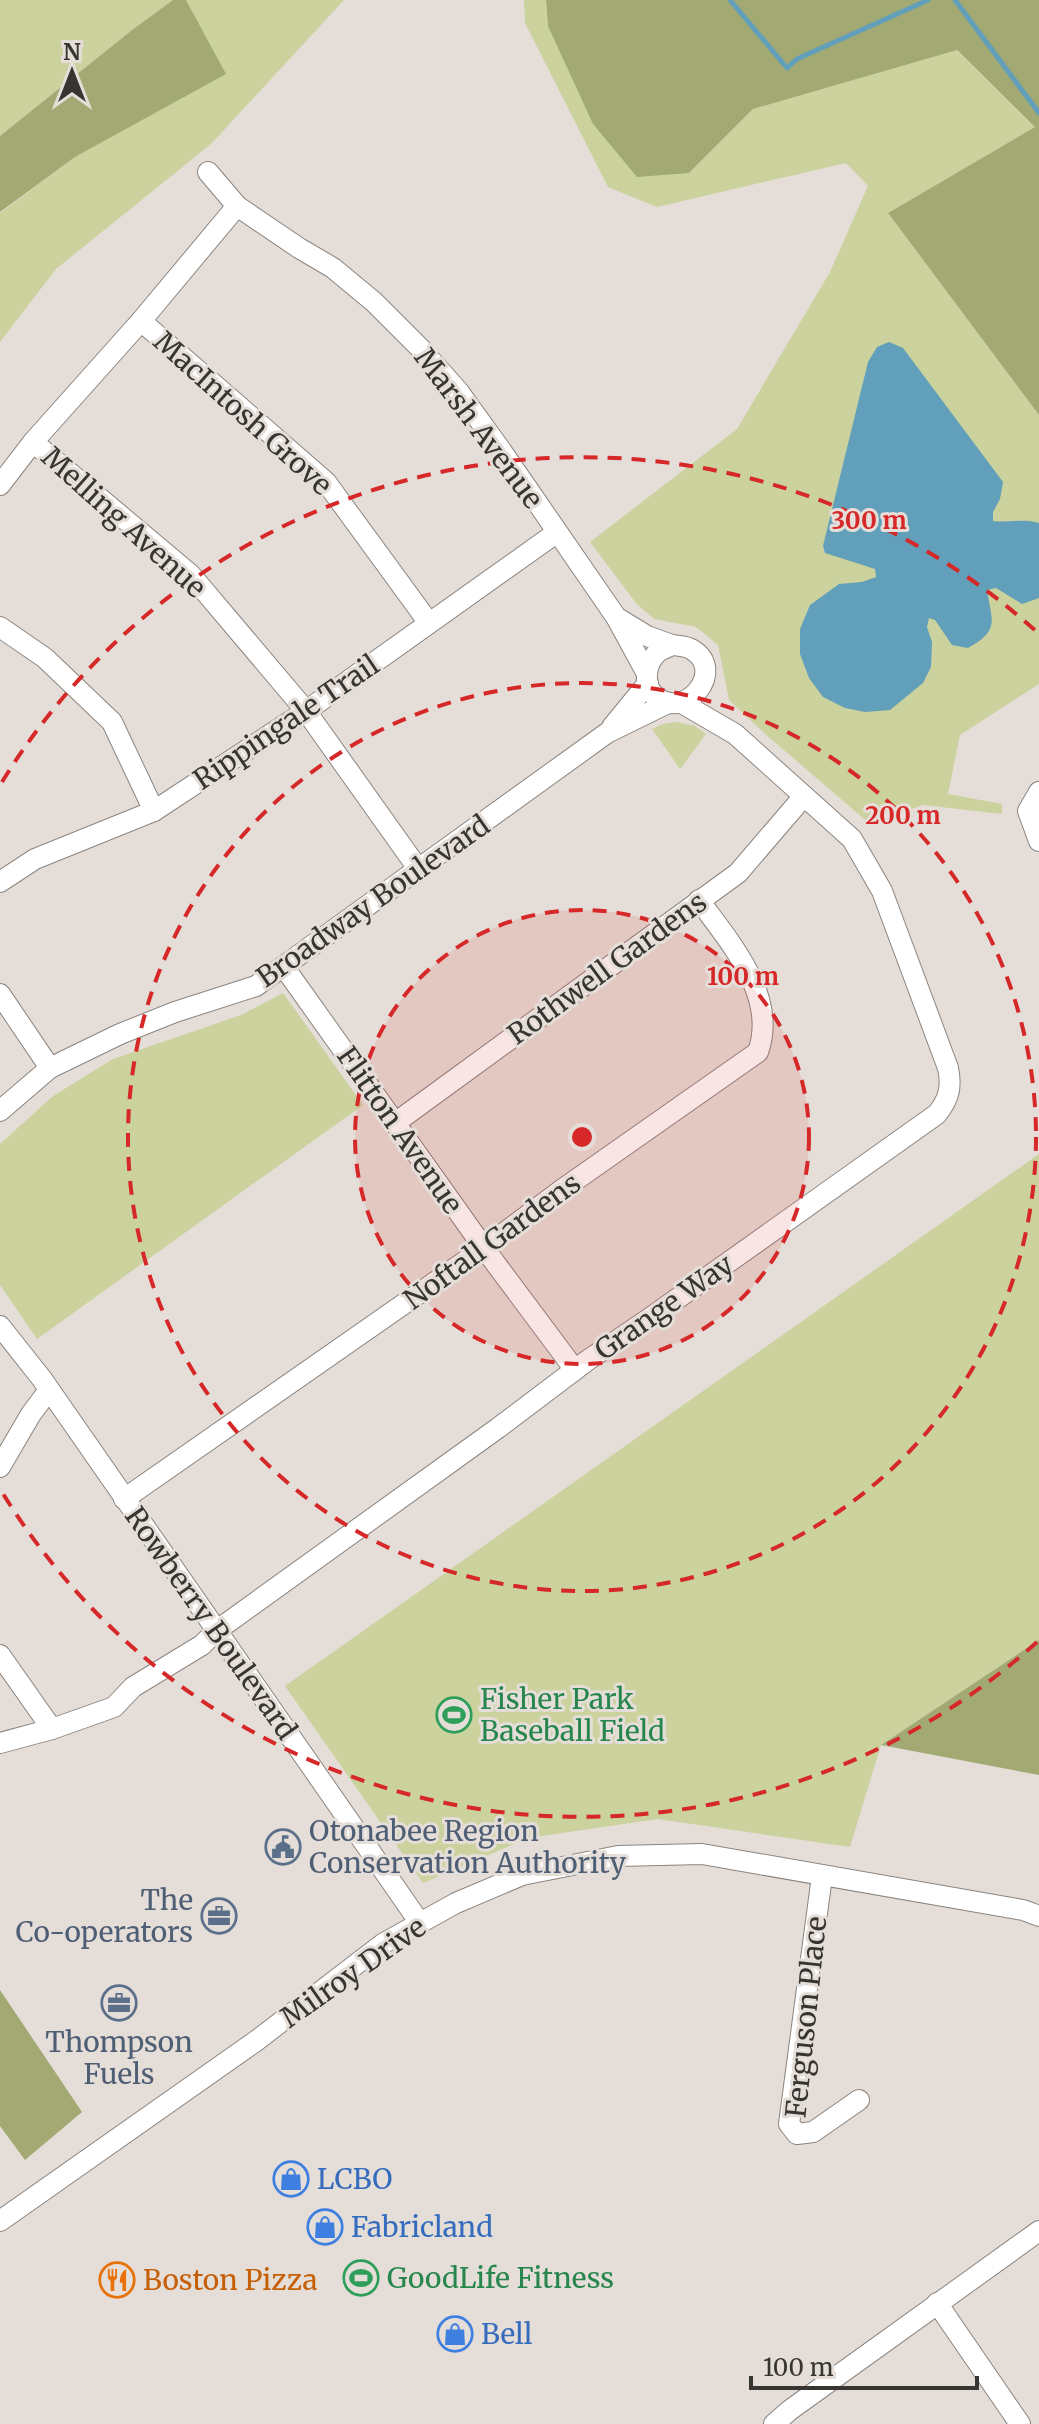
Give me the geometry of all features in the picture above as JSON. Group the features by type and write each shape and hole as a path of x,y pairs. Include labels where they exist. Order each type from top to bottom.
{"street":[{"name":"Marsh Avenue","path":"208,172 237,206 333,268 374,302 459,392 616,617 647,678"},
{"path":"0,485 33,442 141,321 237,206"},
{"name":"MacIntosh Grove","path":"141,321 326,482 429,623"},
{"name":"Melling Avenue","path":"33,442 191,575 306,711 419,870"},
{"name":"Rippingale Trail","path":"0,882 35,859 154,811 306,711 556,533"},
{"name":"Marsh Avenue","path":"616,617 647,636 672,645"},
{"path":"0,627 45,658 112,722 154,811"},
{"path":"672,645 690,648 703,661 706,679 697,695 674,703 656,697 650,691 647,678 656,653 672,645"},
{"name":"Broadway Boulevard","path":"607,733 647,678"},
{"name":"Grange Way","path":"706,679 713,707 725,729"},
{"name":"Broadway Boulevard","path":"0,1111 50,1068 120,1034 256,986 607,733 674,703"},
{"name":"Grange Way","path":"0,1743 114,1707 133,1687 202,1645 216,1631 575,1370 937,1114 948,1101 948,1068 882,891 852,839 735,734 674,703"},
{"path":"1039,792 1028,811 1039,841"},
{"name":"Rothwell Gardens","path":"395,1123 738,873 804,796"},
{"name":"Noftall Gardens","path":"124,1499 758,1052 765,1025 763,1009 753,983 733,947 699,900"},
{"name":"Flitton Avenue","path":"284,967 575,1370"},
{"path":"0,994 50,1068"},
{"name":"Rowberry Boulevard","path":"0,1326 49,1390 420,1923"},
{"path":"0,1467 49,1390"},
{"path":"0,1655 52,1729"},
{"name":"Milroy Drive","path":"0,2221 256,2041 384,1943 456,1903 522,1875 618,1856 702,1854 1023,1910 1039,1916"},
{"name":"Ferguson Place","path":"822,1876 789,2124 797,2134 813,2132 859,2100"},
{"path":"774,2424 1039,2231"},
{"path":"937,2303 1020,2424"}],"green space":[{"path":"0,0 173,0 0,136"},
{"path":"173,0 186,0 226,74 75,157 0,212 0,136"},
{"path":"186,0 344,0 211,144 56,269 0,342 0,213 75,157 225,74"},
{"path":"524,0 546,0 548,26 689,173 753,109 956,50 1035,127 888,213 1039,415 1039,684 960,735 948,794 1002,804 1002,814 923,805 870,824 729,700 718,645 696,627 654,619 636,603 590,542 737,429 830,272 868,186 846,163 657,207 608,187 525,23"},
{"path":"546,0 1039,0 1039,415 888,213 1035,127 957,50 753,109 689,173 637,177 593,124 548,26"},
{"path":"676,722 695,726 706,734 680,769 652,729"},
{"path":"283,993 363,1105 37,1339 0,1285 0,1144 53,1096 113,1059 241,1015"},
{"path":"1039,1154 1039,1640 881,1745 850,1847 658,1819 528,1838 423,1883 285,1686"},
{"path":"1039,1640 1039,1775 881,1745"},
{"path":"0,1990 82,2112 25,2160 0,2126"}],"water":[{"path":"889,342 903,348 1003,482 993,521 1039,523 1039,598 1022,604 996,588 987,590 991,624 985,636 968,648 952,645 935,620 929,618 931,667 923,683 890,710 865,712 845,708 823,697 809,678 800,654 800,629 810,605 839,584 876,577 875,569 825,553 823,546 868,362 877,347"}],"waterway":[{"path":"730,0 787,68 797,59 928,0"},
{"path":"955,0 1039,113"}],"place":[{"name":"Fisher Park Baseball Field","path":"454,1715"},
{"name":"Otonabee Region Conservation Authority","path":"283,1847"},
{"name":"The Co-operators","path":"219,1916"},
{"name":"Thompson Fuels","path":"119,2003"},
{"name":"LCBO","path":"291,2179"},
{"name":"Fabricland","path":"325,2227"},
{"name":"GoodLife Fitness","path":"361,2278"},
{"name":"Boston Pizza","path":"117,2280"},
{"name":"Bell","path":"455,2334"}]}
